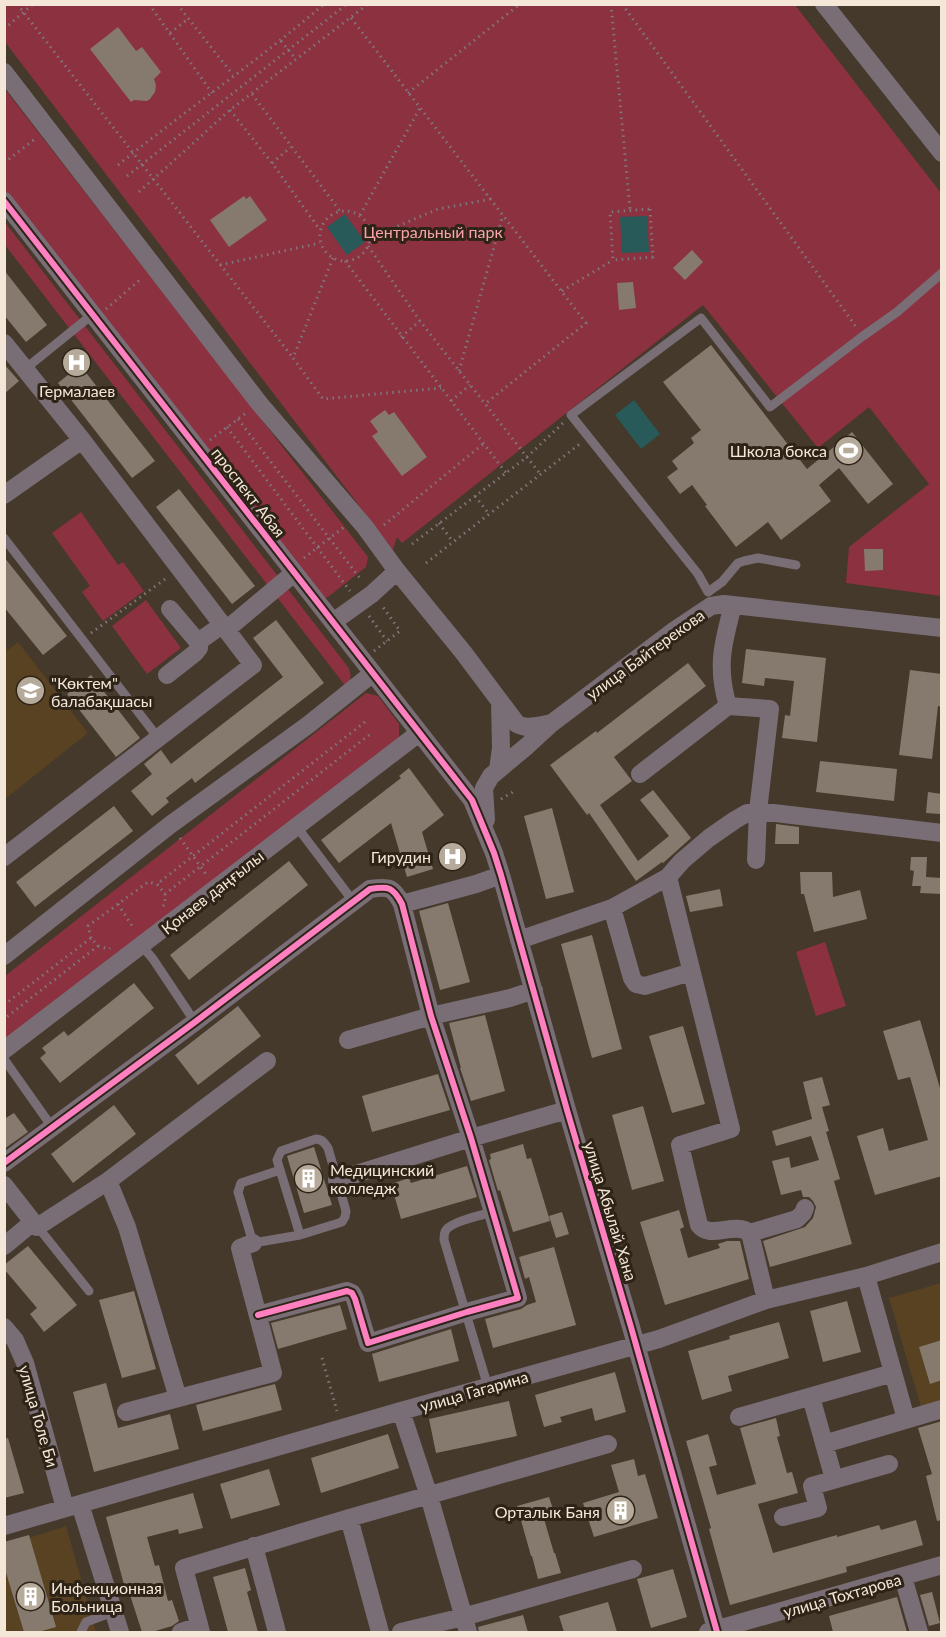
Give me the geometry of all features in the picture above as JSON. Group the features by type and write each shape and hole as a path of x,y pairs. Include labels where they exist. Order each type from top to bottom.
{"street":[{"path":"824,4 936,133 942,153"},
{"path":"4,72 259,403 365,527 500,703 520,726 531,727 552,723"},
{"name":"проспект Абая","path":"4,201 472,800"},
{"path":"4,343 82,440 253,665 4,857"},
{"path":"4,495 82,440"},
{"path":"198,642 224,627 292,571"},
{"path":"333,622 397,571"},
{"name":"улица Байтерекова","path":"494,853 486,819 484,788 491,776 552,723 675,630 710,599 724,604 942,628"},
{"path":"728,706 722,682 721,665 724,638 733,605"},
{"path":"167,675 199,648 198,642 170,609"},
{"path":"4,956 170,825 308,725 373,673"},
{"path":"498,770 501,748 500,703"},
{"path":"640,774 728,706 770,709 758,811 756,860"},
{"name":"Қонаев даңғылы","path":"4,1050 419,733"},
{"name":"улица Абылай Хана","path":"472,800 501,875 635,1344 714,1632"},
{"path":"519,940 612,908 668,877 682,861 709,838 747,813 758,811 942,833"},
{"path":"402,904 501,875"},
{"path":"668,877 731,1129 680,1145 699,1225 708,1231 742,1228 750,1233 766,1300"},
{"path":"4,1163 195,1023 353,901 370,889 390,888 402,904 431,1016 471,1137 518,1298 368,1343 355,1299 352,1293 347,1291 258,1315"},
{"path":"612,908 632,978 636,984 645,986 691,972"},
{"path":"348,1040 534,990"},
{"path":"4,1246 108,1181 267,1061"},
{"path":"337,1180 471,1137 567,1110"},
{"path":"108,1181 127,1227 178,1398"},
{"path":"4,1185 35,1225"},
{"path":"750,1233 797,1219 805,1208"},
{"path":"126,1412 273,1373 240,1248 253,1243"},
{"name":"улица Гагарина","path":"4,1526 659,1339 766,1300 866,1276 942,1252"},
{"path":"866,1276 906,1419"},
{"name":"улица Толе Би","path":"4,1327 15,1340 25,1363 72,1506 120,1632"},
{"path":"739,1417 893,1373"},
{"path":"811,1397 834,1479"},
{"path":"824,1444 942,1409"},
{"path":"401,1411 429,1496 465,1625"},
{"path":"181,1632 200,1629 184,1568 608,1444"},
{"path":"783,1517 818,1508 812,1486 889,1464"},
{"path":"349,1518 380,1632"},
{"path":"254,1546 277,1632"},
{"name":"улица Тохтарова","path":"714,1632 942,1565"},
{"path":"401,1632 465,1625 633,1569"},
{"path":"903,1577 919,1632"}],"lane":[{"path":"796,565 758,558 738,563 710,599 698,574 571,415 701,318 770,406 897,312 942,273"},
{"path":"25,369 94,316"},
{"path":"4,538 159,739"},
{"path":"297,826 353,901"},
{"path":"142,946 195,1023"},
{"path":"4,1059 52,1127"},
{"path":"280,1170 241,1183 239,1187 238,1192 253,1243 300,1234 342,1222 346,1211 326,1143 319,1139 280,1150 277,1160 300,1234"},
{"path":"488,1387 444,1240 444,1233 453,1224 493,1212"},
{"path":"35,1225 88,1291"},
{"path":"81,1632 86,1622 113,1612"}],"path":[{"path":"17,4 323,399 441,388"},
{"path":"4,29 33,4"},
{"path":"149,4 212,93"},
{"path":"177,4 233,75"},
{"path":"118,165 233,75 281,41 324,4"},
{"path":"127,176 347,4"},
{"path":"139,192 230,110 368,4"},
{"path":"408,93 520,4"},
{"path":"611,4 630,210"},
{"path":"622,4 863,336"},
{"path":"351,18 586,323 485,404"},
{"path":"170,33 188,19"},
{"path":"281,41 295,59"},
{"path":"252,94 340,211"},
{"path":"360,215 420,108"},
{"path":"230,110 272,163 320,230 323,249 333,258 345,261 358,258 368,246 370,238 370,229 366,221 352,211 340,211 327,217 320,230"},
{"path":"4,163 48,129"},
{"path":"272,163 291,147"},
{"path":"370,238 438,209 490,200"},
{"path":"561,291 613,260 653,257 650,209 610,212 613,260"},
{"path":"459,371 503,215"},
{"path":"220,265 321,243"},
{"path":"368,246 420,321 541,475"},
{"path":"293,358 333,258"},
{"path":"345,261 506,473"},
{"path":"94,316 155,267"},
{"path":"402,337 420,321"},
{"path":"451,400 470,385"},
{"path":"198,449 259,403"},
{"path":"412,544 527,457 571,415"},
{"path":"238,418 329,538 365,598 387,641"},
{"path":"227,427 317,548 400,631"},
{"path":"426,562 589,436"},
{"path":"380,528 484,444"},
{"path":"475,496 489,515"},
{"path":"440,523 453,542"},
{"path":"292,571 344,527"},
{"path":"89,634 178,569"},
{"path":"158,884 365,722"},
{"path":"165,894 373,732"},
{"path":"170,825 216,888"},
{"path":"117,942 109,949 98,946 91,938 88,926 148,882 158,884 165,894 165,904 157,910"},
{"path":"118,904 134,928 126,935"},
{"path":"4,1005 91,938"},
{"path":"4,1019 98,946"},
{"path":"322,1358 338,1412"}],"shaded area":[{"name":"\"Көктем\" балабақшасы","path":"18,642 88,733 5,799 5,646 8,650"},
{"path":"941,1283 941,1408 923,1414 889,1298"},
{"path":"66,1526 96,1632 5,1632 4,1546"}],"green space":[{"name":"Центральный парк","path":"5,4 795,5 941,193 941,596 846,583 849,547 929,484 869,407 818,448 703,305 402,543 397,537 393,550 5,42"},
{"path":"4,88 368,557 366,567 328,597 320,600 5,200"},
{"path":"4,221 348,667 350,677 347,688 5,245"},
{"path":"81,512 118,565 123,562 144,591 103,621 82,592 90,586 52,533"},
{"path":"146,600 181,648 147,674 112,626"},
{"path":"366,693 378,696 399,724 399,739 5,1041 5,976"},
{"path":"825,942 846,1006 816,1016 796,952"}],"water":[{"path":"345,214 365,242 347,255 327,227"},
{"path":"647,216 649,252 622,253 620,217"},
{"path":"634,400 660,434 641,449 615,415"}],"building":[{"path":"118,27 136,51 142,47 161,72 154,79 155,92 147,101 134,100 131,102 90,49"},
{"path":"244,196 246,199 250,196 267,220 229,247 210,220"},
{"path":"692,250 703,262 685,280 673,268"},
{"path":"4,270 47,325 26,342 4,315"},
{"path":"633,282 636,308 619,310 617,283"},
{"path":"711,345 807,469 852,432 893,484 868,504 839,468 819,485 831,501 781,540 768,522 736,547 692,485 680,494 667,477 678,469 672,461 694,443 691,438 701,430 663,382"},
{"path":"4,364 19,381 4,394"},
{"path":"80,365 155,461 132,478 58,383"},
{"path":"385,410 389,415 394,412 427,457 402,476 372,436 378,432 370,421"},
{"path":"179,489 255,586 232,604 156,507"},
{"path":"864,549 883,549 883,570 865,571"},
{"path":"4,557 67,636 43,655 4,607"},
{"path":"276,620 324,683 195,783 192,778 166,798 169,802 152,816 131,791 152,774 144,764 161,750 171,764 283,677 253,638"},
{"path":"746,649 826,658 817,742 782,738 785,715 790,716 794,681 765,678 764,686 742,683"},
{"path":"688,663 706,686 614,757 632,781 600,805 638,861 669,836 640,800 653,790 691,838 663,863 636,881 589,813 587,815 550,765 596,731 597,733"},
{"path":"910,670 942,674 942,707 938,706 932,759 899,755"},
{"path":"91,675 140,738 116,757 67,694"},
{"path":"820,761 897,769 894,801 816,792"},
{"path":"409,768 444,815 422,832 433,869 407,877 391,823 339,863 321,840 401,778 399,776"},
{"path":"928,792 942,794 940,814 926,813"},
{"path":"114,806 133,831 35,907 16,882"},
{"path":"552,808 574,892 546,899 524,816"},
{"path":"776,824 799,827 799,844 775,844"},
{"path":"911,857 927,857 926,877 942,878 942,894 920,893 921,886 912,886 914,871 910,870"},
{"path":"289,861 308,885 189,980 170,955"},
{"path":"800,872 832,872 833,897 860,890 867,919 814,932 804,894 801,894"},
{"path":"720,889 723,906 690,912 686,896"},
{"path":"448,903 470,982 440,990 419,911"},
{"path":"592,935 622,1049 592,1058 561,944"},
{"path":"134,983 154,1008 60,1083 40,1058 46,1053 42,1048 64,1031 68,1036"},
{"path":"238,1006 261,1036 198,1085 175,1055"},
{"path":"485,1015 505,1091 471,1101 449,1023"},
{"path":"920,1020 942,1095 942,1176 875,1195 857,1136 883,1128 889,1151 928,1140 910,1077 898,1080 883,1031"},
{"path":"683,1026 705,1104 672,1113 649,1036"},
{"path":"438,1074 450,1110 372,1132 362,1096"},
{"path":"822,1077 830,1105 822,1107 829,1131 826,1132 840,1179 834,1181 852,1244 770,1267 763,1241 805,1227 813,1218 816,1207 809,1197 803,1197 801,1190 781,1195 772,1161 789,1157 791,1168 819,1160 811,1136 776,1146 772,1131 812,1119 803,1082"},
{"path":"114,1105 136,1134 73,1183 51,1154"},
{"path":"643,1106 664,1181 632,1190 612,1115"},
{"path":"14,1113 28,1132 4,1149 4,1119"},
{"path":"523,1144 527,1159 531,1158 550,1221 513,1232 489,1160 491,1159 490,1154"},
{"name":"Медицинский колледж","path":"314,1147 332,1205 304,1213 287,1156"},
{"path":"467,1166 477,1197 401,1219 391,1184 409,1178 411,1183"},
{"path":"679,1210 684,1227 680,1229 688,1258 720,1248 718,1244 727,1241 740,1241 749,1279 665,1305 640,1222"},
{"path":"562,1212 569,1234 556,1238 549,1216"},
{"path":"28,1246 77,1305 44,1332 30,1314 37,1308 4,1269 4,1265"},
{"path":"554,1247 576,1325 493,1348 485,1319 521,1309 536,1302 529,1277 525,1279 519,1257"},
{"path":"134,1291 156,1369 122,1378 99,1300"},
{"path":"847,1301 861,1352 823,1362 810,1311"},
{"path":"340,1305 347,1329 278,1349 271,1323"},
{"path":"779,1322 789,1358 728,1376 732,1391 702,1400 688,1351 730,1339 729,1336"},
{"path":"451,1329 459,1361 379,1382 372,1354"},
{"path":"942,1340 942,1380 930,1384 919,1347"},
{"path":"615,1372 626,1412 595,1421 592,1408 560,1417 562,1422 544,1427 535,1395"},
{"path":"106,1383 118,1428 170,1414 179,1449 94,1472 73,1392"},
{"path":"275,1384 282,1410 203,1431 196,1405"},
{"path":"509,1401 517,1436 436,1453 429,1419"},
{"path":"776,1418 780,1436 777,1437 787,1473 792,1472 798,1493 758,1504 773,1553 879,1525 881,1530 916,1520 923,1545 846,1567 847,1572 730,1605 686,1441 708,1434 717,1465 709,1467 717,1495 756,1484 740,1428"},
{"path":"942,1421 942,1520 937,1521 926,1476 932,1474 918,1428"},
{"path":"388,1434 399,1468 321,1493 311,1458"},
{"path":"8,1438 24,1493 4,1498 4,1439"},
{"name":"Орталык Баня","path":"634,1459 638,1476 645,1474 658,1518 594,1537 583,1503 619,1492 611,1465"},
{"path":"269,1469 280,1505 231,1519 220,1484"},
{"path":"193,1493 203,1528 179,1534 178,1529 147,1537 155,1566 159,1565 168,1601 172,1600 179,1621 172,1626 152,1632 142,1632 130,1595 127,1596 106,1517"},
{"path":"549,1497 553,1509 542,1512 561,1573 538,1579 517,1506"},
{"name":"Инфекционная Больница","path":"29,1535 56,1627 38,1632 24,1632 4,1566 4,1542"},
{"path":"245,1568 251,1590 247,1592 258,1632 228,1632 213,1577"},
{"path":"673,1569 687,1617 651,1628 637,1579"},
{"path":"932,1592 940,1623 929,1626 920,1595"},
{"path":"897,1597 907,1632 833,1632 829,1616"},
{"path":"608,1602 617,1632 564,1632 559,1616"},
{"path":"523,1615 528,1632 479,1632 478,1627"}],"cycle path":[{"path":"4,201 472,800 501,875 717,1632"},
{"path":"4,1163 370,889 390,889 402,904 431,1016 471,1138 518,1298 368,1343 355,1299 352,1293 347,1291 258,1315"}],"place":[{"name":"Гермалаев","path":"77,362"},
{"name":"Школа бокса","path":"848,450"},
{"name":"\"Көктем\" балабақшасы","path":"30,691"},
{"name":"Гирудин","path":"452,856"},
{"name":"Медицинский колледж","path":"309,1178"},
{"name":"Орталык Баня","path":"621,1511"},
{"name":"Инфекционная Больница","path":"30,1596"}]}
